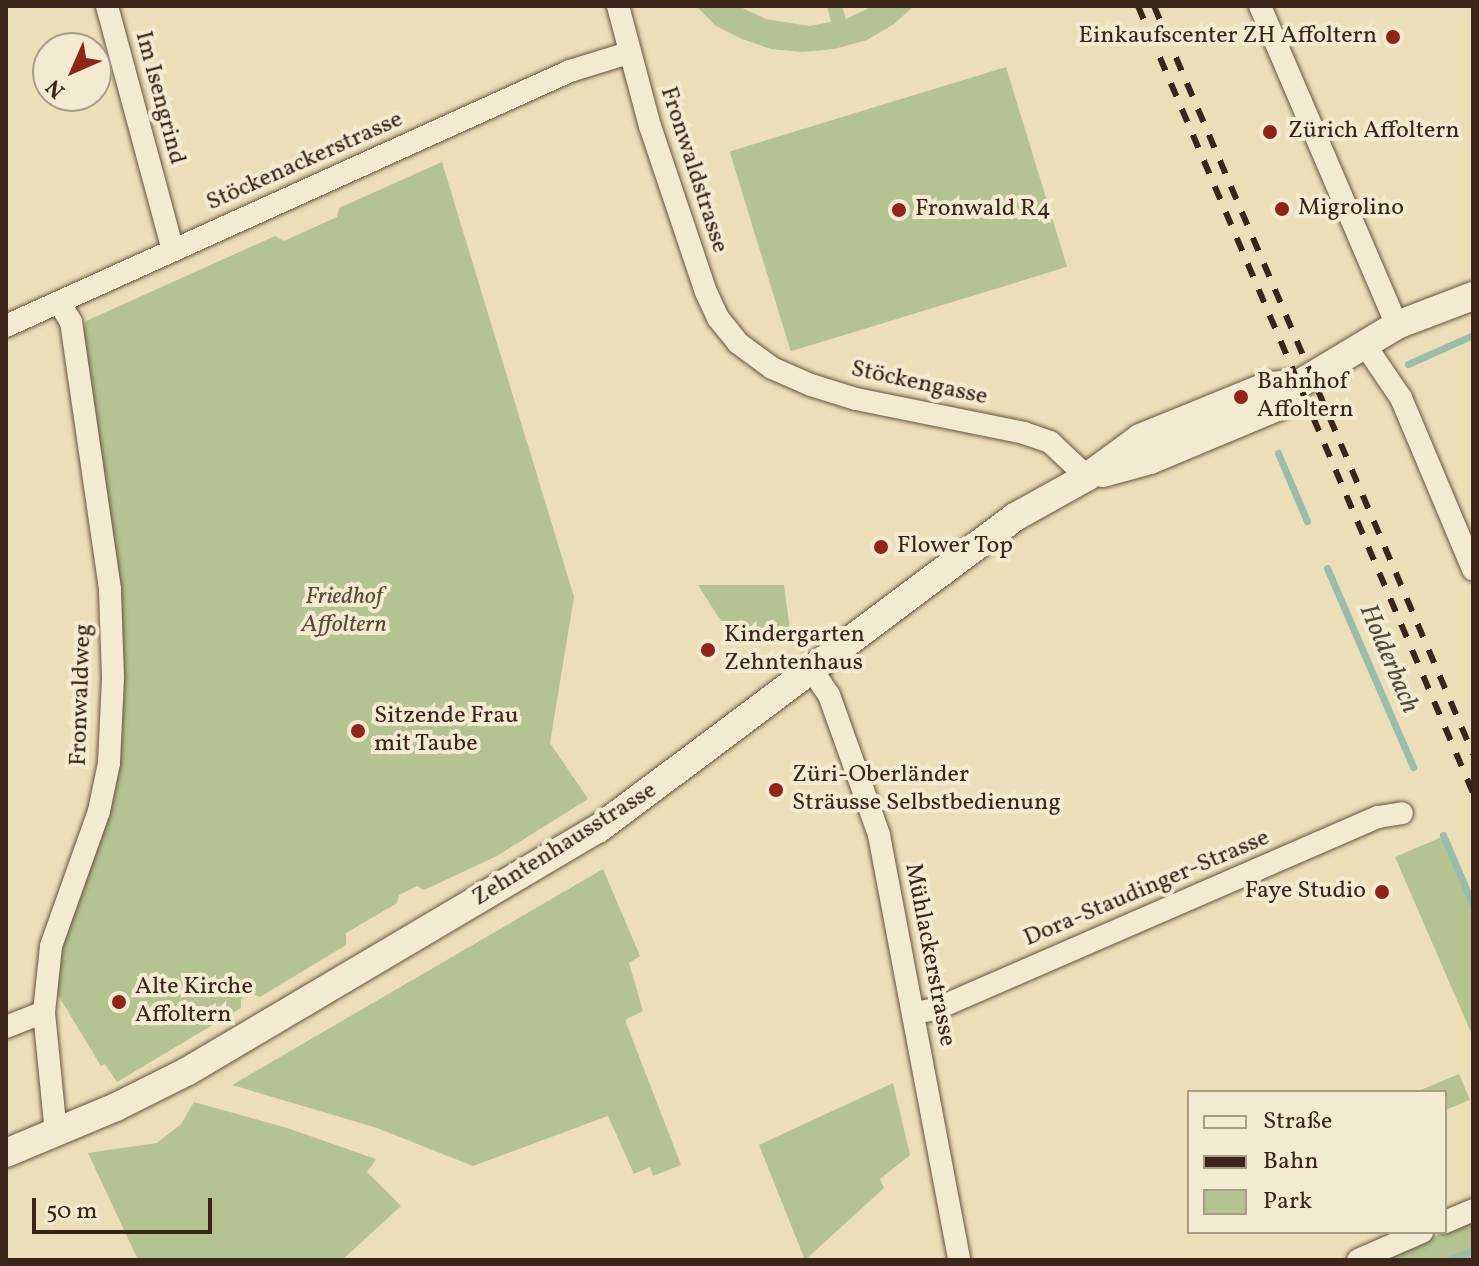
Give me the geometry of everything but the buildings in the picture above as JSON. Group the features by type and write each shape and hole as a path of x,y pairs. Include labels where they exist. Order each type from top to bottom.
{"street":[{"name":"Im Isengrind","path":"107,6 173,250"},
{"name":"Fronwaldstrasse","path":"618,6 628,53 706,292 718,318 738,343"},
{"path":"1260,6 1397,325"},
{"name":"Stöckenackerstrasse","path":"6,326 570,71 628,53"},
{"name":"Zehntenhausstrasse","path":"6,1153 188,1071 598,829 1015,517 1087,477 1140,438 1268,386 1299,384 1397,325 1473,296"},
{"name":"Fronwaldweg","path":"56,1133 44,1012 51,946 95,824 107,775 113,677 110,589 71,322 59,302"},
{"name":"Stöckengasse","path":"738,343 772,368 811,385 856,399 1024,433 1050,442 1087,477"},
{"path":"1365,345 1401,398 1473,569"},
{"name":"Mühlackerstrasse","path":"812,670 829,695 879,835 959,1260"},
{"name":"Dora-Staudinger-Strasse","path":"914,1013 936,1009 1378,817 1402,813"},
{"path":"6,1027 44,1012"},
{"path":"1447,1221 1473,1210"},
{"path":"1358,1260 1417,1234"}],"green space":[{"path":"696,6 738,6 766,19 809,26 831,22 827,6 842,6 846,19 873,6 914,6 894,24 867,40 834,49 802,52 771,49 742,39 716,26"},
{"name":"Fronwald R4","path":"1006,67 1067,267 791,351 730,151"},
{"name":"Friedhof Affoltern","path":"442,162 574,597 550,743 588,799 497,856 424,890 417,886 399,895 397,903 346,933 346,945 260,997 251,993 241,999 241,1008 117,1082 105,1064 101,1066 55,990 61,942 106,822 115,774 83,332 86,321 275,236 284,241 337,217 339,208"},
{"path":"698,585 784,585 790,630 725,627"},
{"path":"1442,837 1473,908 1473,1037 1395,857"},
{"path":"603,869 640,956 629,963 643,1011 625,1020 681,1165 653,1176 650,1167 634,1174 608,1116 473,1166 377,1128 232,1085"},
{"path":"1459,1074 1470,1100 1447,1109 1447,1090 1421,1090"},
{"path":"893,1083 910,1155 880,1179 884,1188 805,1260 759,1145"},
{"path":"194,1102 287,1128 376,1159 367,1172 401,1206 342,1260 138,1260 88,1153 157,1143 181,1124"},
{"path":"1473,1220 1473,1260 1380,1260 1440,1234 1447,1234 1447,1231"}],"waterway":[{"name":"Holderbach","path":"1408,364 1473,335"},
{"name":"Holderbach","path":"1278,453 1307,521"},
{"name":"Holderbach","path":"1327,568 1413,767"},
{"name":"Holderbach","path":"1443,835 1473,905"},
{"name":"Holderbach","path":"1449,1260 1473,1250"}],"railway":[{"path":"1138,6 1473,793"},
{"path":"1154,6 1473,754"}],"place":[{"name":"Einkaufscenter ZH Affoltern","path":"1393,37"},
{"name":"Zürich Affoltern","path":"1270,132"},
{"name":"Migrolino","path":"1282,209"},
{"name":"Fronwald R4","path":"899,210"},
{"name":"Bahnhof Affoltern","path":"1241,397"},
{"name":"Flower Top","path":"881,547"},
{"name":"Kindergarten Zehntenhaus","path":"708,650"},
{"name":"Sitzende Frau mit Taube","path":"358,731"},
{"name":"Züri-Oberländer Sträusse Selbstbedienung","path":"776,790"},
{"name":"Faye Studio","path":"1382,892"},
{"name":"Alte Kirche Affoltern","path":"119,1002"}]}
